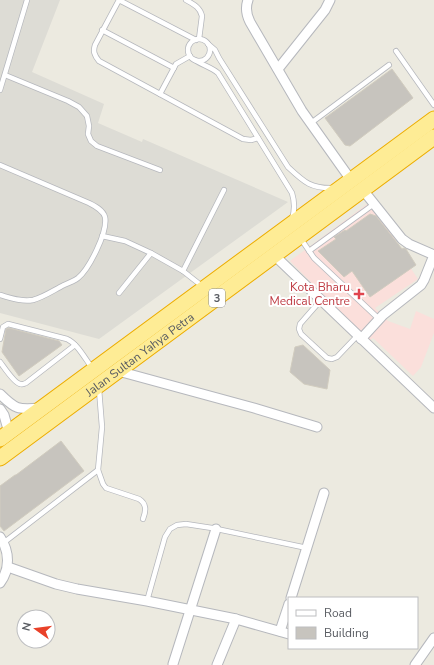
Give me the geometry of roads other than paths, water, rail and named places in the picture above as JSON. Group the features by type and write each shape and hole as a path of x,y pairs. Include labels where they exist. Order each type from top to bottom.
{"highway":[{"name":"Jalan Sultan Yahya Petra","path":"0,458 274,255 294,232 348,182 434,119"},
{"name":"Jalan Sultan Yahya Petra","path":"5,436 204,288 363,190 434,137"}],"street":[{"path":"248,0 246,9 247,15 302,112 311,123 348,182"},
{"path":"278,69 325,10 330,0"},
{"path":"360,337 386,312 421,285 434,255 409,244 402,239 363,190"},
{"path":"274,255 434,408"},
{"path":"118,371 254,408 317,427"},
{"path":"0,394 17,408 43,408"},
{"path":"0,409 4,415 5,436"},
{"path":"291,597 324,493"},
{"path":"173,664 216,529"},
{"path":"0,583 8,567 8,557 1,542"},
{"path":"8,567 63,585 236,619 285,632 288,611"},
{"path":"217,665 236,619"},
{"path":"416,665 434,638"}],"lane":[{"path":"0,90 27,0"},
{"path":"258,138 251,140 243,139 99,61 94,54 95,45 119,0 202,40 217,52 223,65 288,167 307,184 335,188 348,182"},
{"path":"186,0 196,6 201,13 198,39"},
{"path":"102,30 174,68"},
{"path":"198,39 191,42 189,45 188,49 190,56 202,65 215,70 218,73 292,193 295,202 294,232 314,258 380,319"},
{"path":"195,60 202,60 207,56 210,50 208,44"},
{"path":"396,51 434,106"},
{"path":"160,94 174,68 180,61 190,56"},
{"path":"311,123 389,65"},
{"path":"5,75 68,101 79,108 87,116 89,126 88,134 91,141 97,146 160,170"},
{"path":"0,165 89,203 98,209 104,216 105,225 94,256 78,279 33,300 22,301 0,295"},
{"path":"183,271 224,190"},
{"path":"310,251 374,204"},
{"path":"102,236 125,241 151,253 183,271 204,288"},
{"path":"119,293 151,253"},
{"path":"321,300 300,324 299,329 301,334 327,358 332,360 360,337"},
{"path":"0,339 3,327 8,324 66,339 75,345 94,370"},
{"path":"0,362 15,382 23,384 75,345"},
{"path":"99,385 102,428 98,470 106,488 139,499 143,502 146,508 143,519"},
{"path":"1,542 98,470"},
{"path":"147,601 165,537 170,529 176,525 186,524 216,529 307,548"}],"place":[{"name":"Kota Bharu Medical Centre","path":"359,294"}]}
